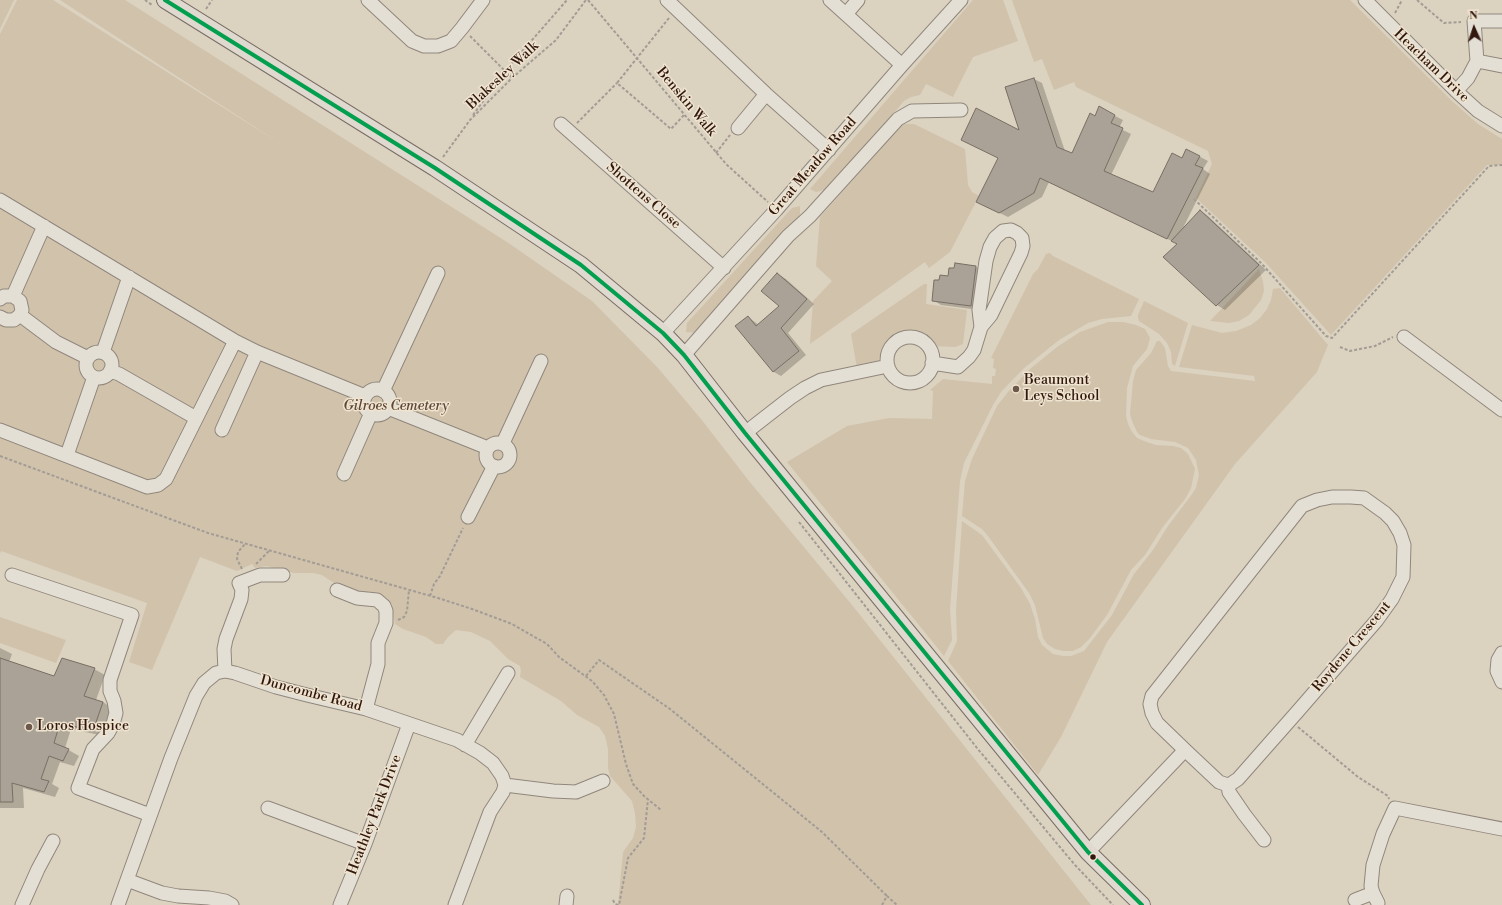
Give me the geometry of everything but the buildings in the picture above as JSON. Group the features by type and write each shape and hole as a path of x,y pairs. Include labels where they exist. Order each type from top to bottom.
{"main road":[{"path":"162,4 435,168 580,265 664,333 684,355 745,433 1088,852 1135,902"}],"street":[{"path":"368,0 412,41 424,46 438,46 450,41 483,0"},
{"path":"667,0 766,94 828,150"},
{"path":"830,0 902,65"},
{"path":"846,14 858,0"},
{"name":"Great Meadow Road","path":"664,333 776,210 902,65 961,0"},
{"name":"Heacham Drive","path":"1365,0 1456,91 1478,111 1502,126"},
{"path":"1456,91 1468,78 1477,61 1474,21 1502,21"},
{"path":"1477,61 1502,66"},
{"path":"738,128 766,94"},
{"path":"684,355 788,236 810,216 898,120 912,111 960,110"},
{"name":"Shottens Close","path":"566,128 724,268"},
{"path":"0,200 235,341 257,352 366,396"},
{"path":"13,296 44,226"},
{"path":"932,363 958,367 974,350 982,327 994,309 1021,253 1023,246 1022,238 1011,230 1003,231 995,238 990,247 986,262 980,310 982,327"},
{"path":"383,390 438,273"},
{"path":"103,352 129,277"},
{"path":"0,299 4,296 13,296 20,301 22,305 20,315 14,320 1,322"},
{"path":"20,315 56,342 88,358"},
{"path":"907,337 915,338 921,340 927,345 931,351 932,363 928,373 923,379 908,383 894,377 888,366 887,356 894,343 907,337"},
{"path":"1404,337 1502,410"},
{"path":"0,430 147,487 158,485 166,479 235,341"},
{"path":"94,352 103,352 112,362 110,370 104,376 94,377 87,369 86,365 88,358 94,352"},
{"path":"222,430 257,352"},
{"path":"503,443 540,361"},
{"path":"745,433 790,398 821,380 888,366"},
{"path":"110,370 196,418"},
{"path":"67,455 94,377"},
{"path":"375,389 383,390 390,400 388,408 386,411 379,414 371,413 364,404 366,396 375,389"},
{"path":"388,408 488,448"},
{"path":"344,474 371,413"},
{"path":"494,443 503,443 508,447 510,450 510,458 506,465 494,466 488,460 486,452 488,448 494,443"},
{"path":"468,518 494,466"},
{"name":"Roydene Crescent","path":"1332,496 1364,498 1393,521 1404,545 1403,577 1392,599 1377,620 1238,779 1228,785 1219,782 1185,750 1157,723 1150,704 1152,696 1302,506 1332,496"},
{"path":"12,574 132,615 110,680 110,691 114,701 116,713 114,724 93,749 78,788 150,815"},
{"path":"118,905 171,758 200,689 204,683 216,673 225,671 224,649 226,639 241,599 242,578 260,575 283,575"},
{"path":"337,590 357,598 377,600 384,606 386,611 386,624 378,643 378,664 366,709"},
{"path":"1502,653 1498,660 1497,671 1502,682"},
{"name":"Duncombe Road","path":"225,671 276,687 366,709 457,740 480,752 494,763 502,776 505,785"},
{"path":"465,745 508,673"},
{"name":"Heathley Park Drive","path":"340,905 365,844 409,724"},
{"path":"1088,852 1185,750"},
{"path":"455,905 490,812 503,792 505,785 553,791 576,792 603,781"},
{"path":"1228,785 1229,792 1264,840"},
{"path":"268,808 365,844"},
{"path":"1355,900 1375,898 1371,886 1373,865 1383,834 1395,808 1502,829"},
{"path":"22,905 28,890 53,842"},
{"path":"127,880 162,893 220,900 232,905"}],"path":[{"path":"145,0 162,4"},
{"path":"470,120 505,71 567,0"},
{"name":"Benskin Walk","path":"587,0 716,153 776,210"},
{"name":"Blakesley Walk","path":"435,168 470,120 512,78 556,40 587,0"},
{"path":"1417,0 1444,23 1474,21"},
{"path":"566,128 580,119 616,83 677,9"},
{"path":"462,28 484,52 512,78"},
{"path":"616,83 671,129 684,115"},
{"path":"716,153 728,136 738,128"},
{"path":"1194,200 1261,263 1326,336 1332,338 1489,166 1502,165"},
{"path":"1340,347 1350,351 1375,346 1396,335 1404,337"},
{"path":"0,456 208,533 430,596 472,609 512,624 547,644 559,657 592,681 604,695 614,714 626,764 633,784 661,810"},
{"path":"430,596 434,584 440,576 468,518"},
{"path":"795,518 977,748 1075,865 1113,905"},
{"path":"242,578 237,559 238,552 245,544"},
{"path":"386,624 404,617 407,611 409,590"},
{"path":"586,676 599,660 670,709 822,832 897,905"},
{"path":"1290,720 1358,777 1388,796 1395,808"},
{"path":"613,900 615,904 619,904 628,858 644,838 648,799"},
{"path":"882,905 887,896"}],"green space":[{"path":"0,0 14,0 0,29"},
{"name":"Gilroes Cemetery","path":"17,0 53,0 284,146 60,0 125,0 507,242 592,301 658,368 701,419 749,481 852,605 1091,905 618,905 623,852 633,838 636,827 635,813 632,801 610,776 608,768 608,749 605,736 599,727 577,715 561,701 520,677 520,666 508,659 490,641 471,632 456,630 443,644 436,644 426,637 403,629 395,624 391,603 386,598 354,590 334,583 322,575 313,573 294,573 267,566 255,568 252,564 237,571 200,557 152,670 129,662 147,603 1,551 0,554 0,34"},
{"path":"973,0 1003,0 1018,41 973,57 953,97 926,84 920,95 911,97 904,101 836,181 824,190 816,192 810,189"},
{"path":"1012,0 1350,0 1452,101 1478,124 1502,139 1502,165 1487,165 1331,335 1265,262 1196,198 1212,164 1208,151 1076,87 1074,82 1054,90 1042,59 1034,62"},
{"path":"905,124 914,124 965,149 968,185 972,192 979,196 950,252 929,268 925,262 810,344 813,301 832,281 816,266 820,217 901,126"},
{"path":"800,206 800,215 696,333 686,332 687,323 792,208"},
{"path":"1050,253 1053,256 1139,299 1131,316 1102,319 1088,323 1059,340 1023,369 1001,392 993,405 964,463 960,481 950,609 952,640 944,656 787,462 847,426 889,418 932,419 933,391 930,390 943,379 992,384 992,376 995,376 996,369 993,368 994,359 991,358 1033,274 1038,269 1046,254"},
{"path":"1259,269 1264,291 1261,300 1249,315 1239,321 1229,323 1210,321"},
{"path":"924,284 927,284 926,304 967,310 963,344 955,347 933,346 930,340 919,334 906,332 899,333 892,336 888,341 875,364 857,368 851,334"},
{"path":"1280,288 1328,345 1317,372 1235,464 1107,642 1061,737 1038,775 948,661 957,641 956,611 962,521 982,535 1021,588 1030,604 1035,619 1038,637 1042,645 1053,654 1063,656 1071,656 1084,651 1112,615 1134,574 1153,550 1168,526 1196,488 1199,475 1196,460 1188,448 1175,442 1151,439 1140,435 1137,432 1130,414 1133,381 1136,370 1151,353 1157,341 1160,341 1165,348 1168,366 1171,371 1255,381 1254,376 1179,367 1192,325 1222,333 1236,331 1251,325 1260,318 1267,309 1271,300 1273,289"},
{"path":"1144,301 1188,323 1175,366 1172,364 1171,352 1167,343 1159,334 1139,321 1138,315"},
{"path":"1108,322 1123,322 1136,325 1145,329 1150,338 1147,349 1133,366 1127,388 1126,416 1132,432 1137,438 1156,445 1181,448 1188,454 1195,469 1191,488 1185,499 1162,528 1145,555 1131,570 1107,615 1090,638 1081,647 1073,651 1063,651 1055,649 1047,644 1043,638 1035,605 1029,593 988,536 982,529 962,516 965,481 972,459 997,406 1008,392 1030,369 1057,347 1080,332"},
{"path":"0,617 66,640 56,663 0,643"}],"transit line":[{"path":"165,0 435,168 581,265 663,333 684,355 745,433 1088,852 1142,905"}],"place":[{"name":"Beaumont Leys School","path":"1016,389"},
{"name":"Loros Hospice","path":"29,727"}]}
